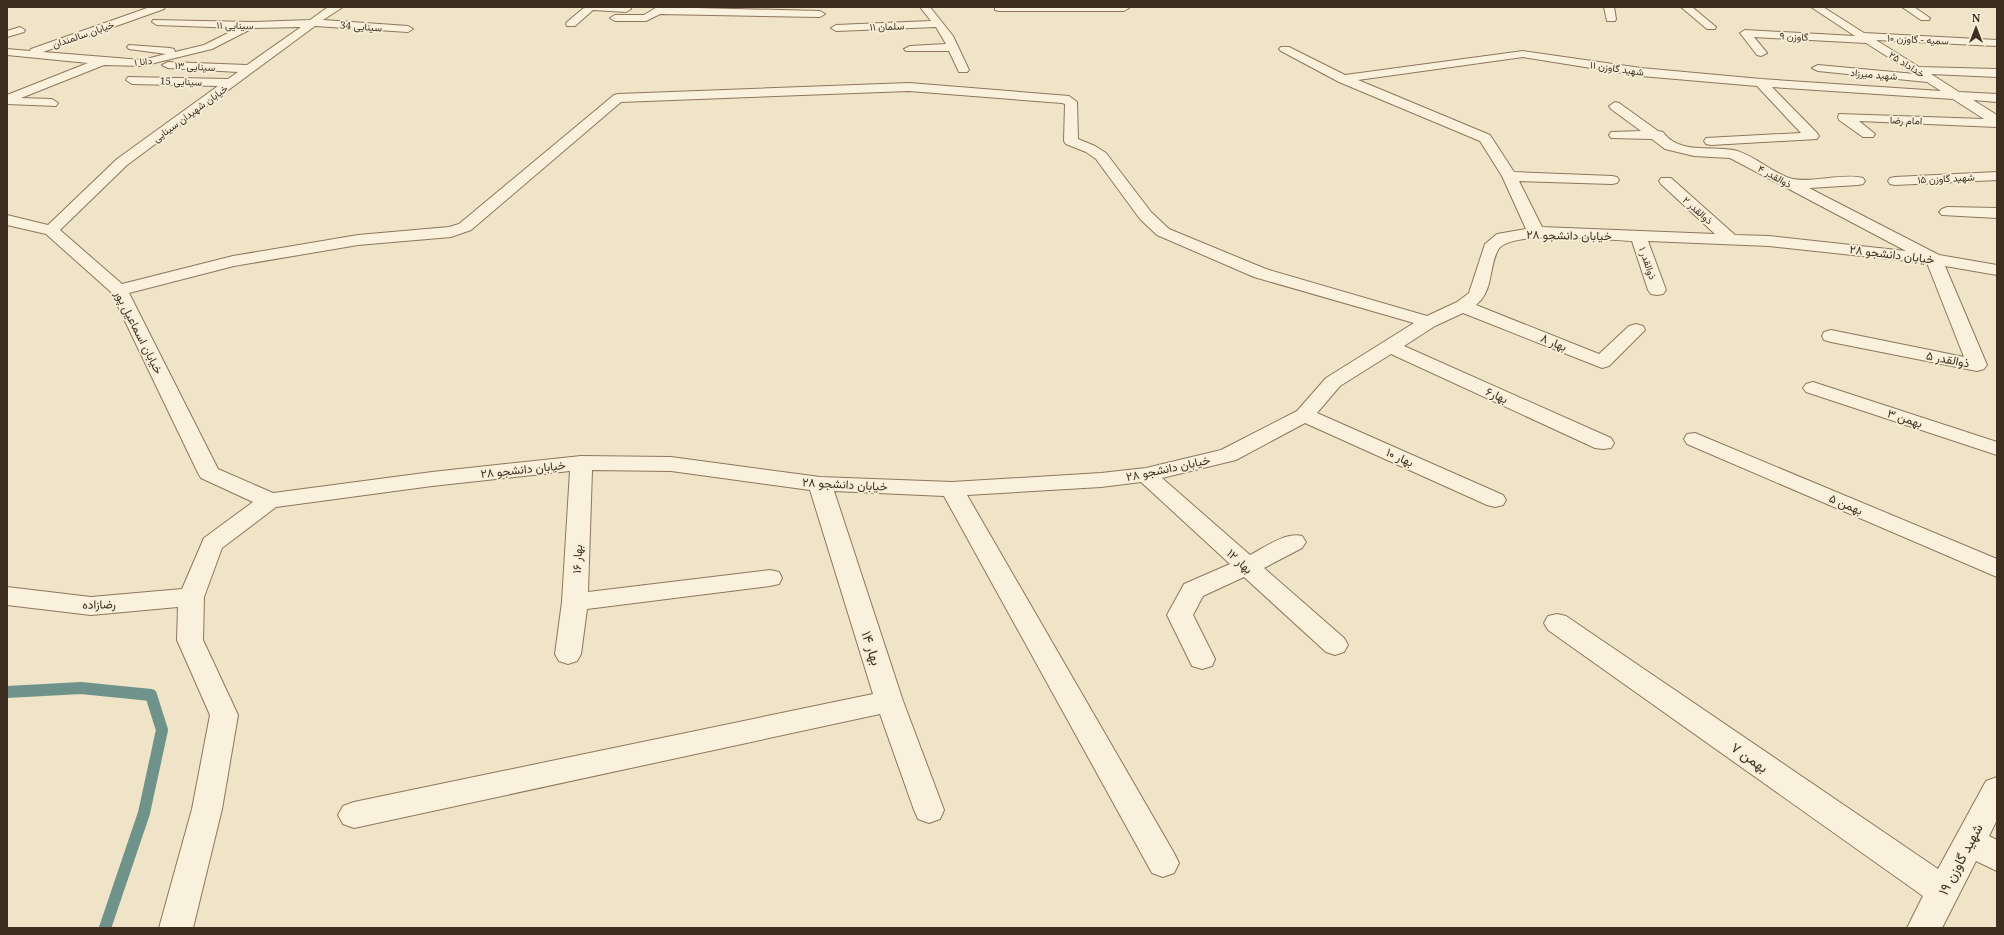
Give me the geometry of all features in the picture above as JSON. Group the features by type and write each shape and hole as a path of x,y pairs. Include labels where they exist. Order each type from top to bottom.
{"street":[{"name":"خیابان سالمندان","path":"7,61 160,7"},
{"name":"خیابان شهیدان سینایی","path":"50,230 122,162 332,9 338,7"},
{"path":"571,24 591,7 627,8"},
{"path":"925,7 948,36 963,70"},
{"path":"1609,7 1611,19"},
{"path":"1686,7 1711,27"},
{"name":"خداداد ۲۵","path":"1816,7 1995,119"},
{"path":"1907,7 1925,18"},
{"path":"627,8 615,18 646,18 662,9 820,14"},
{"path":"999,8 1124,8"},
{"path":"1838,21 1860,21"},
{"name":"سینایی ۱۱","path":"157,22 251,25 314,22"},
{"name":"سینایی 34","path":"314,22 408,29"},
{"name":"سلمان ۱۱","path":"836,28 939,24"},
{"name":"دانا ۱","path":"7,52 29,53 102,62 142,63 189,53 208,47 251,25"},
{"path":"7,34 20,30"},
{"name":"گاوزن ۹","path":"1760,53 1745,33 1866,38"},
{"name":"سمیه - گاوزن ۱۰","path":"1866,38 1997,43"},
{"path":"133,47 189,53"},
{"path":"910,49 953,47"},
{"path":"1285,49 1343,79 1485,138 1509,176 1536,232"},
{"name":"شهید گاوزن ۱۱","path":"1343,79 1523,54 1712,82 1761,83 1997,98"},
{"path":"7,100 102,62"},
{"name":"سینایی ۱۳","path":"142,63 249,69"},
{"name":"شهید میرزاد","path":"1818,68 1931,79"},
{"path":"1916,70 1971,74 1997,73"},
{"path":"1641,72 1649,87"},
{"name":"سینایی 15","path":"132,80 230,83"},
{"path":"1711,141 1812,136 1761,83"},
{"path":"119,290 233,261 358,240 451,232 465,227 618,98 909,87 1050,98 1071,102 1071,141 1100,155 1152,224 1163,232 1260,273 1428,322"},
{"path":"7,100 52,103"},
{"name":"ذوالقدر ۴","path":"1648,112 1620,110 1670,146 1694,152 1733,154 1934,259"},
{"name":"امام رضا","path":"1868,134 1844,117 1995,119"},
{"path":"1616,135 1678,134"},
{"path":"1509,176 1612,180"},
{"name":"شهید گاوزن ۱۵","path":"1895,181 1997,176"},
{"name":"ذوالقدر ۲","path":"1666,181 1730,239"},
{"path":"1789,184 1858,181"},
{"path":"1947,212 1997,213"},
{"name":"خیابان اسماعیل پور","path":"7,220 50,230 119,290 209,473 270,501"},
{"name":"خیابان دانشجو ۲۸","path":"270,501 432,479 581,463 671,464 820,484 952,489 1101,480 1146,475 1228,455 1304,415 1333,382 1428,322 1463,306 1477,295 1491,247 1503,236 1536,232 1730,239 1845,249 1934,259 1997,270"},
{"name":"ذوالقدر ۱","path":"1639,236 1657,290"},
{"name":"ذوالقدر ۵","path":"1831,336 1977,365 1934,259"},
{"name":"بهار ۸","path":"1463,306 1602,362 1636,330"},
{"name":"بهار۶","path":"1390,347 1604,443"},
{"name":"بهمن ۳","path":"1813,388 1997,449"},
{"name":"بهار ۱۰","path":"1304,415 1495,500"},
{"name":"بهمن ۵","path":"1695,439 1997,569"},
{"name":"بهار ۱۶","path":"568,654 575,602 581,463"},
{"name":"بهار ۱۲","path":"1146,475 1246,567 1335,645"},
{"name":"بهار ۱۴","path":"820,484 889,701 929,810"},
{"path":"952,489 1163,863"},
{"path":"176,928 207,809 224,715 190,640 191,598 212,544 270,501"},
{"path":"1202,658 1180,615 1193,590 1246,567 1294,542"},
{"path":"575,602 770,578"},
{"name":"رضازاده","path":"7,596 91,606 191,598"},
{"name":"بهمن ۷","path":"1557,623 1943,891"},
{"path":"354,815 889,701"},
{"name":"شهید گاوزن ۱۹","path":"1924,928 1997,790"},
{"path":"1970,841 1997,856"}],"waterway":[{"path":"7,692 81,688 151,695 162,730 144,813 105,928"}]}
